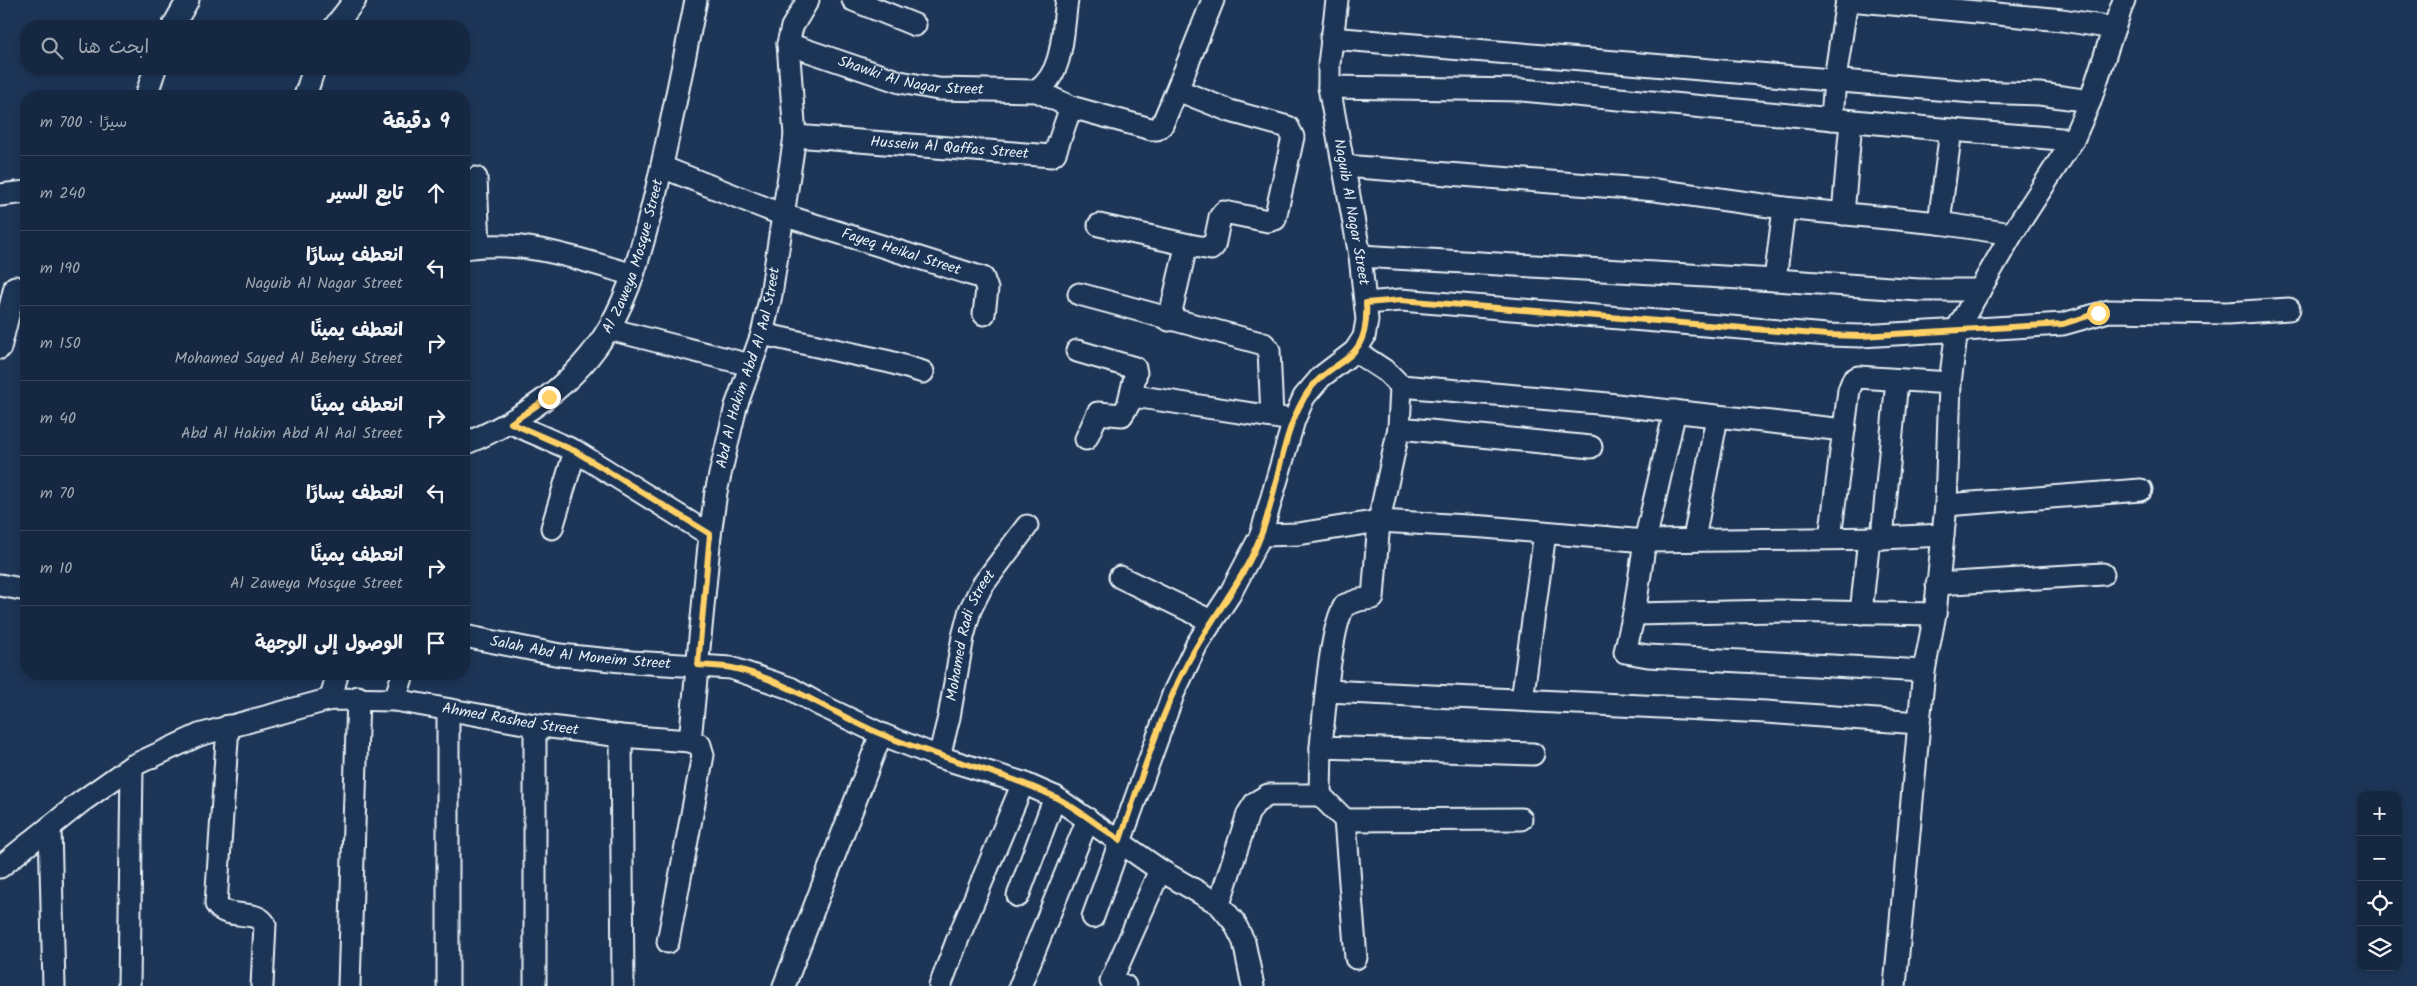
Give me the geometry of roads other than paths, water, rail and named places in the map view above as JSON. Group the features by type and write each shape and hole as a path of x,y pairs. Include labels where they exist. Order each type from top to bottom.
{"street":[{"path":"177,20 188,0"},
{"path":"340,20 355,0"},
{"name":"Al Zaweya Mosque Street","path":"470,446 511,423 549,397 582,365 608,329 633,275 662,167 696,0"},
{"name":"Abd Al Hakim Abd Al Aal Street","path":"690,741 710,534 725,448 750,365 762,334 778,255 782,215 795,136 788,44 792,27 808,0"},
{"path":"853,0 915,25"},
{"path":"1067,0 1057,67 1045,85 1037,91 1070,107 1157,129 1165,120 1213,0"},
{"name":"Naguib Al Nagar Street","path":"1093,917 1174,692 1211,621 1230,594 1261,535 1294,420 1304,397 1321,376 1355,351 1364,337 1367,320 1360,256 1329,87 1331,38 1337,0"},
{"path":"1843,214 1841,120 1835,79 1848,0 2062,20 2114,28"},
{"path":"1895,986 1924,671 1935,614 1946,505 1950,383 1957,329 2012,234 2073,140 2090,101 2124,0"},
{"path":"1331,38 1973,92 2040,94 2090,101"},
{"name":"Shawki Al Nagar Street","path":"788,44 882,76 919,86 1037,91"},
{"path":"1522,90 1530,54"},
{"path":"148,90 153,75"},
{"path":"307,90 312,75"},
{"path":"1099,225 1207,249 1214,246 1220,217 1224,212 1268,221 1272,221 1276,216 1293,137 1291,132 1282,125 1230,111 1183,93 1179,85"},
{"path":"1329,87 1522,90 2073,140"},
{"name":"Hussein Al Qaffas Street","path":"795,136 1051,156 1055,153 1070,107"},
{"path":"1939,223 1951,130"},
{"path":"1344,166 1655,190 1784,208 1939,223 2012,234"},
{"path":"662,167 782,215"},
{"path":"476,178 471,247 508,244 537,248 633,275"},
{"path":"0,195 20,193"},
{"path":"1775,280 1784,208"},
{"name":"Fayeq Heikal Street","path":"782,215 983,278 987,288 984,314"},
{"path":"1169,320 1185,250 1189,245"},
{"path":"1360,256 1920,290 1980,290"},
{"path":"0,348 14,287"},
{"path":"1079,294 1169,320 1264,344 1268,350 1272,416"},
{"path":"1366,303 1401,300 1827,335 1861,336 2063,324 2109,311 2227,313 2289,309"},
{"path":"608,329 750,365"},
{"path":"762,334 890,362 923,372"},
{"path":"1077,351 1135,368 1136,373 1130,401"},
{"path":"1355,351 1387,372 1402,386 1844,430"},
{"path":"1830,538 1849,390 1853,380 1858,377 1950,383"},
{"path":"1861,613 1876,538 1896,380"},
{"path":"1320,795 1321,746 1336,631 1345,605 1359,600 1374,598 1379,522 1399,428 1402,386"},
{"path":"1086,439 1098,413 1122,414 1134,396 1294,420"},
{"path":"1675,412 1645,541 1634,614 1624,650 1626,653 1924,671"},
{"path":"1694,540 1717,417"},
{"path":"511,423 575,451 710,534"},
{"path":"1399,428 1591,447"},
{"path":"552,528 575,451"},
{"path":"1946,505 2141,490"},
{"path":"1261,535 1298,534 1379,522 1645,541 1876,538 1943,535"},
{"name":"Mohamed Radi Street","path":"939,756 949,717 963,637 970,610 982,586 1027,526"},
{"path":"1522,700 1545,533"},
{"path":"1937,584 2103,574"},
{"path":"1120,577 1211,621"},
{"path":"0,584 20,589"},
{"path":"1634,614 1777,611 1935,614"},
{"name":"Salah Abd Al Moneim Street","path":"470,637 560,655 632,662 731,668 761,676 790,688 820,705 881,734 939,756 1024,783 1055,797 1120,840 1160,870 1219,904"},
{"path":"331,699 335,680"},
{"path":"396,700 401,680"},
{"path":"1327,691 1766,712 1919,723"},
{"path":"349,986 358,698"},
{"name":"Ahmed Rashed Street","path":"0,867 81,802 132,766 199,735 331,699 396,700 535,725 621,736 690,741"},
{"path":"448,710 448,986"},
{"path":"535,725 535,986"},
{"path":"228,726 216,904 222,911 256,917 263,921 262,986"},
{"path":"784,986 881,734"},
{"path":"621,736 623,986"},
{"path":"668,942 702,756 700,745 690,741"},
{"path":"1321,746 1533,754"},
{"path":"129,986 132,766"},
{"path":"940,986 1024,783"},
{"path":"1253,986 1244,942 1234,922 1219,904 1248,814 1255,803 1268,796 1320,795 1345,820 1356,958"},
{"path":"1018,896 1055,797"},
{"path":"1345,820 1521,818"},
{"path":"1020,986 1088,819"},
{"path":"50,827 54,986"},
{"path":"1125,986 1110,981 1160,870"}]}
